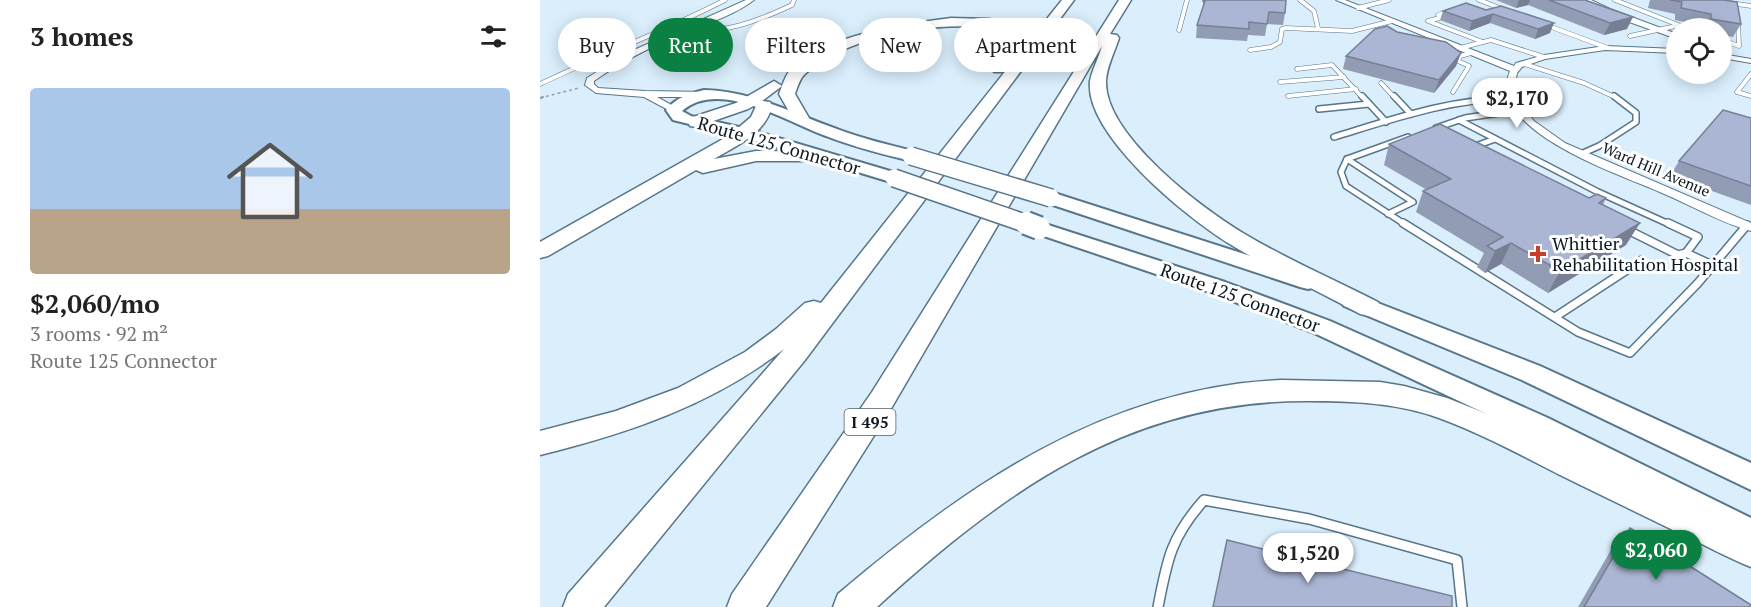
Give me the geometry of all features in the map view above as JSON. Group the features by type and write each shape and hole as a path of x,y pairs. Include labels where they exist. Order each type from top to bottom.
{"highway":[{"path":"580,607 710,457 864,266 1068,0"},
{"path":"1124,2 1118,26 1098,81 1101,102 1107,119 1130,150 1183,200 1235,238 1369,308"},
{"name":"I 495","path":"745,607 805,522 885,398 1124,2"},
{"path":"954,149 966,121 1016,40 1015,30 1002,16 966,8"},
{"path":"696,122 758,103 825,43 859,25"},
{"path":"791,74 786,95 788,104 801,118"},
{"name":"Route 125 Connector","path":"1751,477 1531,373 1263,266 1051,198 819,128 801,118 738,97 710,95 683,102 674,111 679,117 746,133 894,178 1209,284 1320,326 1503,408 1751,534"},
{"path":"540,251 746,133 764,111 758,103"},
{"path":"645,190 684,173 730,160 756,156 823,157"},
{"path":"540,443 628,421 714,384 757,358 790,333 834,289 864,266"},
{"path":"851,607 886,574 991,492 1061,451 1109,429 1150,414 1212,397 1257,391 1368,392 1403,397 1443,408 1491,426 1751,551"}],"street":[{"path":"710,18 751,0"},
{"path":"1339,0 1392,21 1412,33 1445,42 1515,70"},
{"path":"1586,2 1666,32"},
{"path":"648,47 608,67 590,80 589,86 596,90 645,94 710,95"},
{"path":"1512,99 1511,81 1515,70 1544,57 1608,48 1666,51"},
{"path":"1732,58 1751,62"},
{"path":"645,94 674,111"},
{"name":"Ward Hill Avenue","path":"1512,99 1543,133 1561,145 1749,226"}],"lane":[{"path":"540,84 681,22 725,0"},
{"path":"733,30 748,26 792,5 794,0"},
{"path":"1179,30 1187,0"},
{"path":"1300,0 1313,7 1317,14 1318,28"},
{"path":"1372,0 1379,3"},
{"path":"1358,8 1389,0"},
{"path":"1479,0 1513,13"},
{"path":"1615,0 1666,21"},
{"path":"1728,3 1751,6"},
{"path":"1457,9 1438,15 1443,17 1428,21 1483,42"},
{"path":"1732,44 1739,46 1737,12"},
{"path":"1603,16 1623,17"},
{"path":"1250,50 1271,47 1280,42 1282,29 1286,28 1318,28 1352,32 1392,21"},
{"path":"1535,21 1608,48"},
{"path":"1630,36 1666,28"},
{"path":"1460,48 1491,40 1544,57"},
{"path":"1434,45 1445,42"},
{"path":"1453,92 1469,66 1458,61 1460,57 1471,53"},
{"path":"1524,64 1627,102 1636,113 1636,122 1599,146 1581,154"},
{"path":"1297,69 1332,65 1386,122"},
{"path":"1751,74 1737,92 1751,96"},
{"path":"1280,82 1344,77"},
{"path":"1381,83 1411,114"},
{"path":"1288,96 1356,89"},
{"path":"1334,137 1411,114 1475,99 1512,99"},
{"path":"1318,109 1369,104"},
{"path":"1424,132 1459,120 1520,110"},
{"path":"1459,120 1598,192 1698,237 1686,254"},
{"path":"1415,135 1347,159 1341,172 1346,186 1578,332 1630,354 1749,226"},
{"path":"1462,148 1471,148 1495,139"},
{"path":"1471,148 1478,152"},
{"path":"1347,159 1413,202 1388,214"},
{"path":"1617,224 1678,255 1686,254 1712,265"},
{"path":"1555,317 1642,260"},
{"path":"1158,607 1168,557 1185,521 1204,500 1308,519 1457,560 1462,607"}],"path":[{"path":"540,98 589,86"}],"building":[{"path":"1203,0 1286,0 1285,13 1269,12 1267,24 1249,22 1249,29 1197,25 1205,1"},
{"path":"1549,0 1585,0 1633,17 1610,23"},
{"path":"1670,0 1737,2 1741,24 1732,22 1732,18 1711,18 1711,14 1681,8 1682,2"},
{"path":"1466,3 1486,10 1501,6 1554,23 1538,29 1493,14 1472,21 1443,11"},
{"path":"1387,26 1397,32 1446,42 1461,53 1439,80 1346,56 1375,29"},
{"path":"1723,110 1751,118 1751,186 1679,161"},
{"path":"1440,124 1589,198 1597,194 1606,198 1599,203 1640,223 1560,271 1511,243 1495,251 1487,246 1503,237 1423,191 1451,179 1389,144"},
{"path":"1630,528 1751,605 1751,607 1584,607"},
{"path":"1227,540 1452,596 1452,607 1213,607"}],"place":[{"name":"Whittier Rehabilitation Hospital","path":"1538,254"}]}
